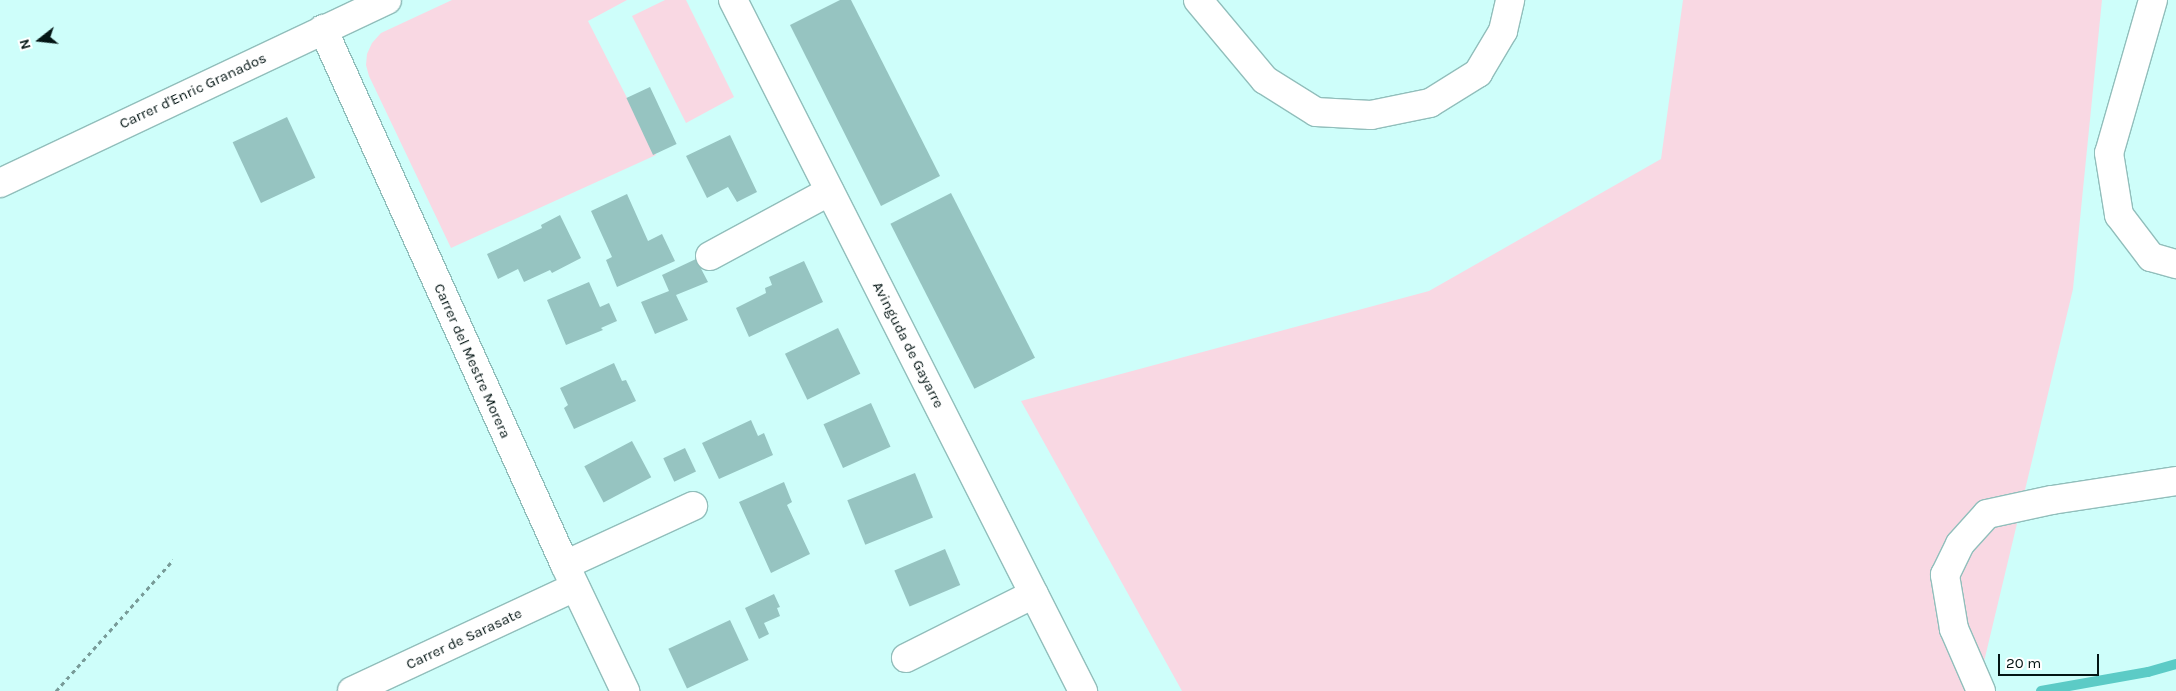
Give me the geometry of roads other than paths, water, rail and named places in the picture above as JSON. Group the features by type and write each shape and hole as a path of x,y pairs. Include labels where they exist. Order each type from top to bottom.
{"street":[{"name":"Carrer d'Enric Granados","path":"0,183 322,29 387,0"},
{"name":"Avinguda de Gayarre","path":"733,0 1083,691"},
{"path":"1198,0 1264,80 1316,112 1371,115 1430,103 1478,73 1503,31 1510,0"},
{"path":"2153,0 2108,153 2119,215 2151,257 2176,264"},
{"name":"Carrer del Mestre Morera","path":"322,29 570,576 625,691"},
{"path":"710,256 830,191"},
{"path":"1980,691 1954,629 1945,575 1960,544 1986,514 2052,500 2176,481"},
{"name":"Carrer de Sarasate","path":"352,691 570,576 692,506"},
{"path":"906,658 1034,594"}],"waterway":[{"path":"2041,691 2148,672 2176,664"}]}
